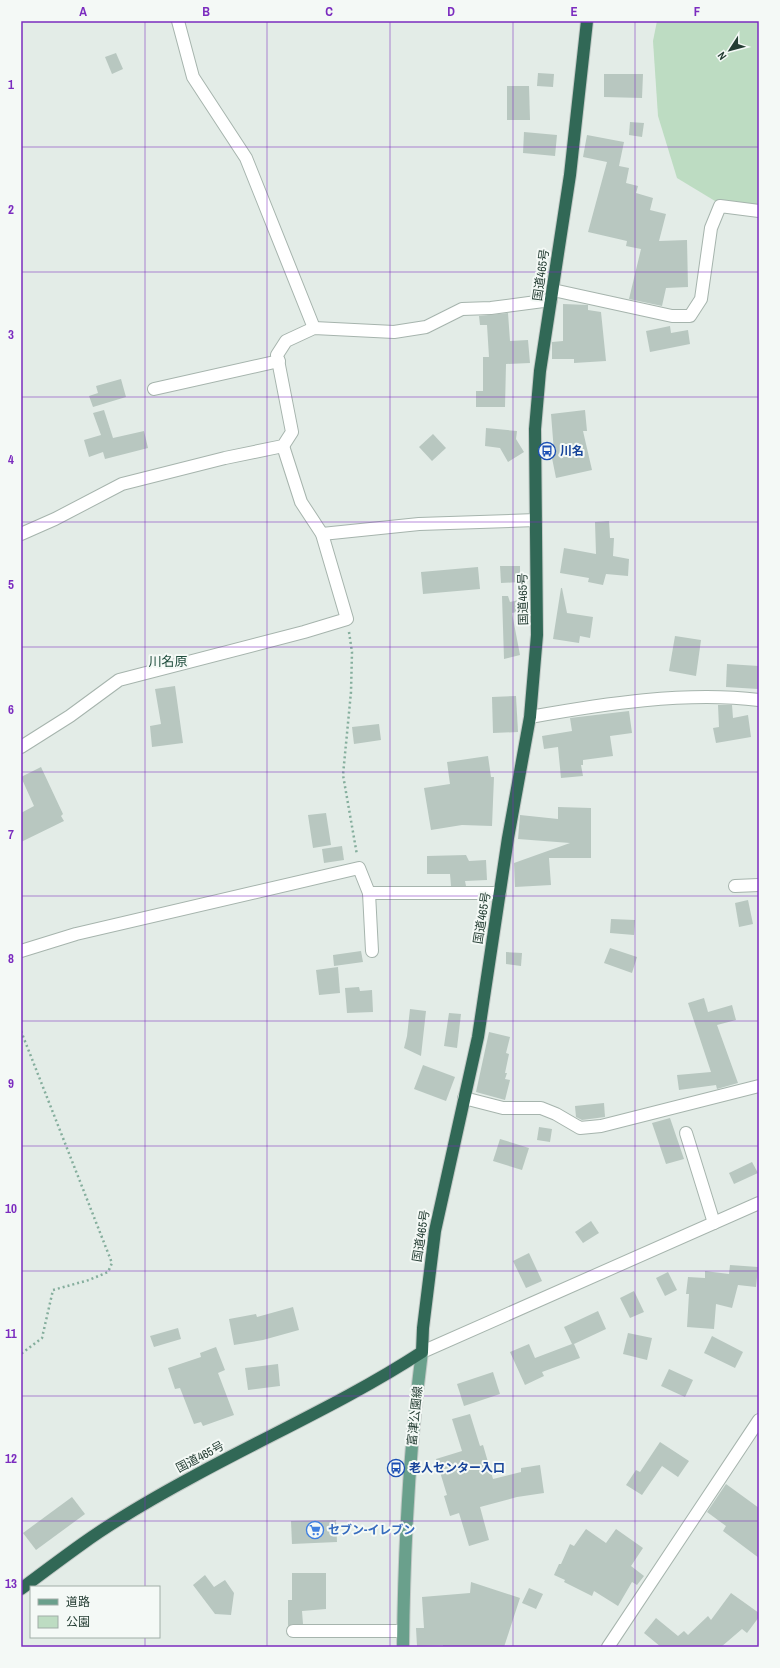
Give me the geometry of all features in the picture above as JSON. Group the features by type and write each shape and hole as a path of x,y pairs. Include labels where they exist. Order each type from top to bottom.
{"highway":[{"name":"国道465号","path":"21,1589 82,1543 143,1504 196,1474 340,1401 395,1370 422,1352 423,1328 435,1231 478,1037 500,893 530,717 538,636 535,429 540,371 570,175 587,21"}],"main road":[{"name":"富津公園線","path":"403,1647 404,1567 413,1420 422,1352"}],"street":[{"path":"178,21 193,77 246,158 314,328"},
{"path":"21,534 122,484 225,458 283,446 292,432 277,355 286,341 314,328 394,332 426,327 462,309 491,308 552,295 672,316 690,316 701,299 711,228 720,206 759,211"},
{"path":"154,389 279,361"},
{"path":"21,747 70,716 119,680 304,632 347,619 322,534 301,502 283,446"},
{"path":"322,534 419,524 536,520"},
{"path":"530,717 581,708 682,697 734,697 759,700"},
{"path":"21,951 76,934 359,868 369,893 372,951"},
{"path":"735,886 759,885"},
{"path":"369,893 500,893"},
{"path":"464,1098 503,1108 541,1108 556,1114 580,1128 601,1126 759,1086"},
{"path":"686,1134 714,1223"},
{"path":"422,1352 759,1203"},
{"path":"608,1647 759,1420"},
{"path":"293,1631 403,1631"}],"path":[{"path":"347,619 352,652 351,692 343,775 359,868"},
{"path":"21,1031 112,1263 108,1272 89,1280 53,1290 42,1338 21,1354"}],"green space":[{"path":"657,21 759,21 759,203 755,207 715,201 677,178 658,116 653,41"}],"building":[{"path":"116,53 123,69 112,74 105,57"},
{"path":"538,73 554,74 553,87 537,86"},
{"path":"604,74 643,74 642,98 604,97"},
{"path":"507,86 529,86 530,120 507,120"},
{"path":"630,122 644,123 642,137 629,135"},
{"path":"524,132 557,135 555,156 523,153"},
{"path":"587,135 624,142 619,166 629,168 626,183 638,186 636,193 653,198 650,210 666,214 659,241 687,240 688,287 666,288 662,306 629,299 641,249 626,246 627,241 588,232 607,162 583,157"},
{"path":"563,304 588,305 588,310 601,312 606,361 574,363 574,359 552,359 552,342 563,341"},
{"path":"508,313 510,341 528,340 530,363 506,364 505,407 476,407 476,391 483,391 483,357 489,357 487,325 480,325 479,316"},
{"path":"670,326 671,333 688,330 690,344 650,352 646,331"},
{"path":"121,379 126,397 93,407 89,396 98,393 96,386"},
{"path":"104,410 113,438 144,431 148,448 105,459 103,452 89,457 84,440 101,435 93,413"},
{"path":"585,410 587,431 583,431 592,470 556,478 551,453 554,452 551,414"},
{"path":"486,428 517,431 516,439 524,452 508,462 500,448 485,446"},
{"path":"433,434 446,448 432,461 419,447"},
{"path":"609,521 610,538 614,538 613,556 629,559 628,576 606,574 603,585 588,582 589,578 560,573 564,548 596,554 595,522"},
{"path":"500,566 520,566 520,582 501,583"},
{"path":"478,567 480,589 423,594 421,572"},
{"path":"561,588 567,613 593,617 590,638 580,636 579,643 553,639"},
{"path":"502,596 508,596 510,602 523,599 526,610 512,613 520,655 504,659"},
{"path":"675,636 701,640 696,676 669,671"},
{"path":"727,664 759,666 758,689 726,687"},
{"path":"175,686 183,743 152,747 150,726 161,724 155,689"},
{"path":"516,696 518,732 493,733 492,697"},
{"path":"718,705 732,705 733,718 748,715 751,737 716,743 713,728 719,727"},
{"path":"629,711 632,733 610,736 613,756 583,760 583,765 581,765 583,776 561,778 558,747 544,749 542,736 572,731 570,718"},
{"path":"379,724 381,740 354,744 352,727"},
{"path":"488,756 491,777 494,777 492,826 462,825 431,830 424,788 450,784 447,762"},
{"path":"41,767 63,814 61,816 64,821 21,842 21,813 34,806 21,777"},
{"path":"558,807 591,808 591,858 549,858 551,885 515,887 514,863 570,843 518,839 520,815 558,819"},
{"path":"326,813 331,845 313,848 308,815"},
{"path":"342,846 344,860 324,863 322,849"},
{"path":"466,855 469,861 486,860 487,880 465,881 466,886 451,886 450,874 427,874 427,856"},
{"path":"748,900 753,924 739,927 735,903"},
{"path":"611,919 635,920 634,935 610,933"},
{"path":"610,948 637,957 632,973 604,963"},
{"path":"361,951 363,962 334,966 333,955"},
{"path":"506,952 522,953 521,966 506,964"},
{"path":"338,967 340,993 319,995 316,970"},
{"path":"359,987 360,991 372,990 373,1012 347,1013 345,988"},
{"path":"704,998 708,1012 732,1005 736,1020 717,1025 738,1083 717,1089 716,1085 679,1090 677,1075 711,1072 688,1003"},
{"path":"410,1009 426,1011 421,1056 404,1048"},
{"path":"449,1013 461,1014 457,1048 444,1046"},
{"path":"489,1032 510,1037 506,1053 509,1054 505,1079 510,1080 505,1100 476,1092"},
{"path":"423,1065 455,1077 446,1101 414,1089"},
{"path":"604,1103 605,1117 582,1120 576,1117 575,1106"},
{"path":"670,1118 684,1159 666,1164 652,1123"},
{"path":"539,1127 552,1129 550,1142 537,1140"},
{"path":"500,1139 529,1148 522,1170 493,1161"},
{"path":"752,1162 758,1173 734,1184 729,1173"},
{"path":"591,1221 599,1233 583,1243 575,1232"},
{"path":"529,1253 542,1281 526,1288 513,1261"},
{"path":"730,1265 758,1267 756,1287 738,1285 732,1308 716,1304 714,1329 687,1327 689,1294 686,1294 688,1277 705,1278 705,1271 729,1274"},
{"path":"668,1272 677,1290 665,1296 656,1278"},
{"path":"634,1291 644,1312 630,1318 620,1298"},
{"path":"293,1307 299,1330 263,1340 234,1345 229,1319 256,1314 257,1317"},
{"path":"598,1311 606,1329 574,1344 580,1358 542,1372 544,1376 525,1385 510,1352 529,1344 535,1358 572,1344 564,1327"},
{"path":"178,1328 181,1339 154,1347 150,1336"},
{"path":"628,1333 652,1338 647,1360 623,1354"},
{"path":"712,1336 743,1352 735,1368 704,1353"},
{"path":"216,1347 225,1370 218,1373 234,1415 203,1426 201,1422 194,1424 180,1388 175,1389 168,1368 201,1357 200,1353"},
{"path":"278,1364 280,1386 248,1390 245,1368"},
{"path":"669,1369 693,1380 685,1397 661,1386"},
{"path":"493,1372 500,1394 464,1406 457,1384"},
{"path":"470,1414 480,1446 483,1445 493,1479 521,1472 521,1468 540,1465 544,1493 517,1497 480,1507 489,1540 469,1546 459,1513 450,1516 444,1496 447,1495 436,1459 462,1451 452,1419"},
{"path":"660,1442 689,1461 678,1477 662,1466 642,1495 626,1485 636,1470 640,1472"},
{"path":"726,1484 759,1508 759,1558 723,1531 726,1526 707,1512"},
{"path":"72,1497 85,1514 36,1550 23,1533"},
{"path":"336,1520 337,1542 292,1544 291,1521"},
{"path":"586,1529 606,1543 616,1529 643,1548 631,1566 644,1576 637,1585 632,1582 618,1606 594,1591 592,1596 564,1582 565,1580 554,1575 570,1544 574,1546"},
{"path":"292,1573 326,1573 326,1609 302,1611 303,1624 293,1624 288,1626 288,1600 292,1600"},
{"path":"205,1575 214,1587 225,1580 234,1593 231,1615 215,1614 193,1585"},
{"path":"471,1582 520,1598 504,1647 443,1647 443,1645 417,1646 416,1628 424,1628 422,1597 470,1593"},
{"path":"529,1588 543,1594 536,1609 522,1603"},
{"path":"731,1593 759,1613 759,1617 747,1633 742,1629 721,1647 661,1647 644,1633 656,1618 678,1636 684,1631 688,1635 708,1616 711,1620"}],"place":[{"name":"川名","path":"547,451"},
{"name":"老人センター入口","path":"396,1468"},
{"name":"セブン-イレブン","path":"315,1530"}],"district":[{"name":"川名原","path":"168,661"}]}
